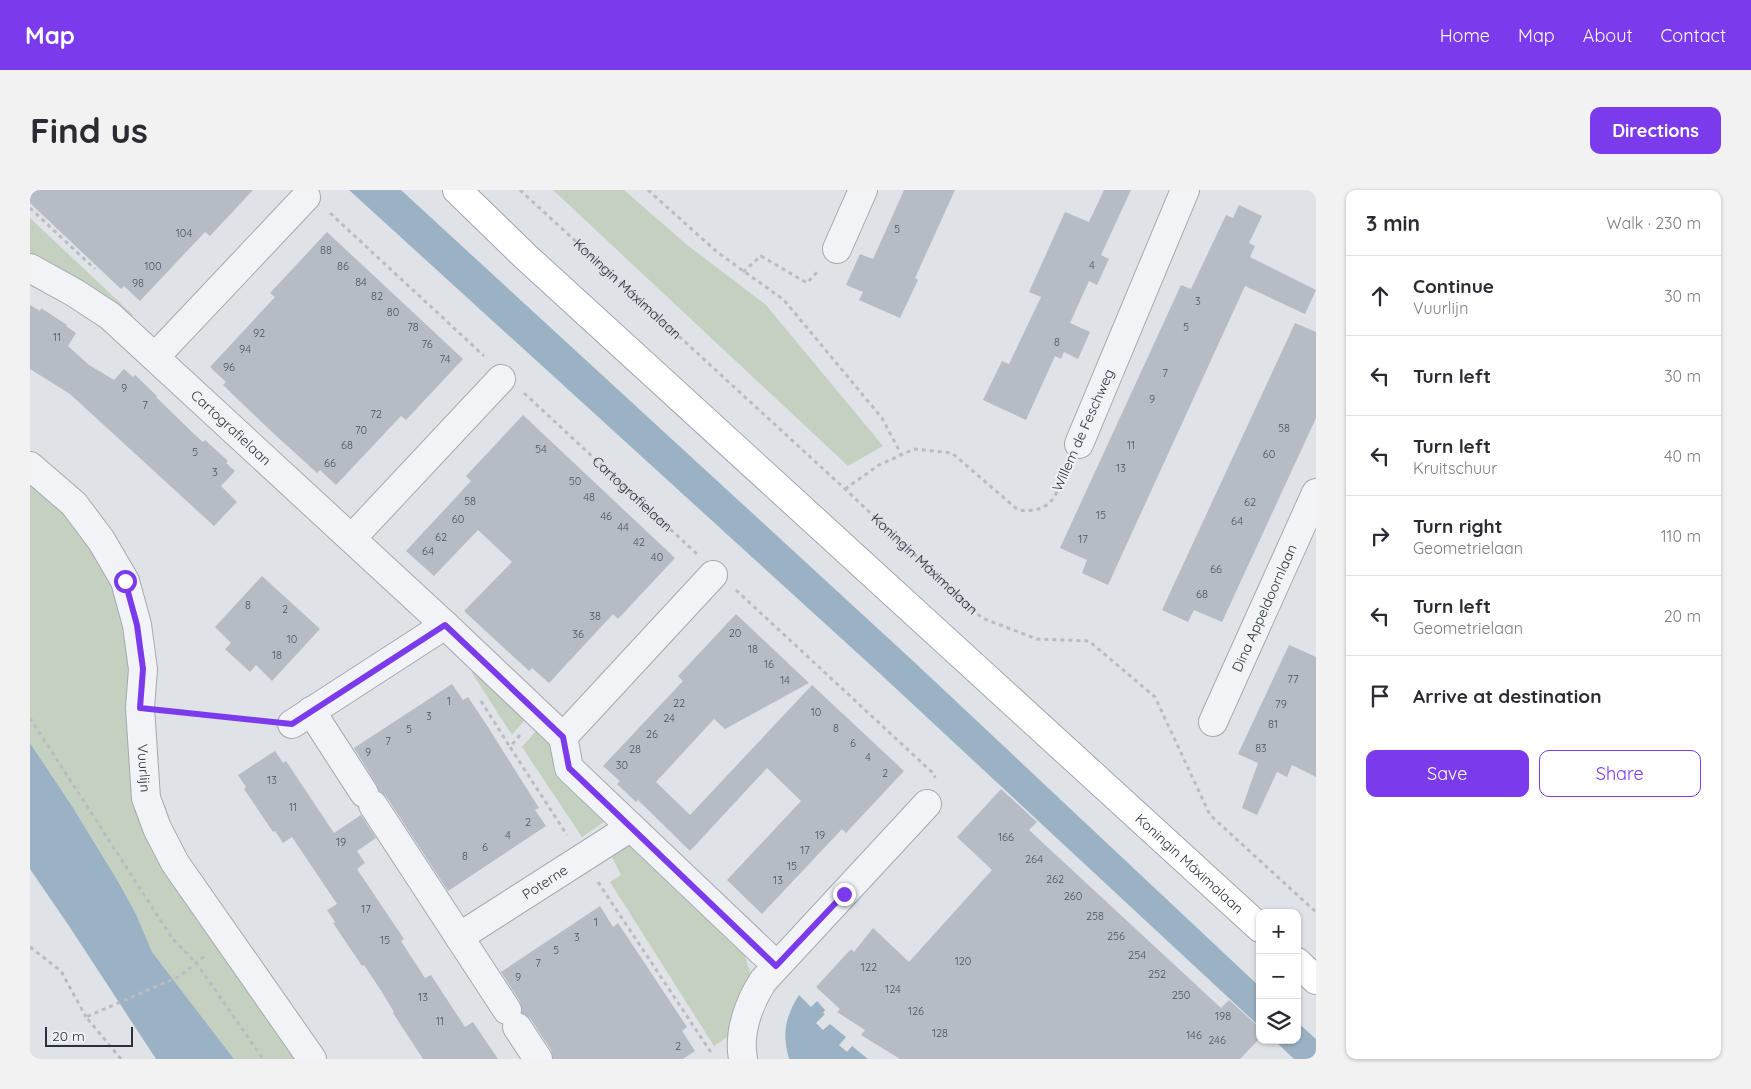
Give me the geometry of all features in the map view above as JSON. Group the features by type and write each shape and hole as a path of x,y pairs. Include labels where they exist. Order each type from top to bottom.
{"main road":[{"name":"Koningin Máximalaan","path":"457,190 526,257 1256,924"},
{"path":"1301,966 1316,980"}],"street":[{"path":"837,249 863,190"},
{"name":"Willem de Feschweg","path":"1079,444 1185,190"},
{"path":"154,357 315,202"},
{"name":"Cartografielaan","path":"30,268 110,316 352,538 563,737"},
{"path":"352,538 503,376"},
{"name":"Vuurlijn","path":"30,466 74,504 101,540 125,581 137,625 143,669 140,708 146,798 157,828 175,863 312,1059"},
{"name":"Dina Appeldoornlaan","path":"1213,722 1316,493"},
{"path":"715,573 563,737 569,768 776,966"},
{"path":"445,625 301,717 368,799 538,1059"},
{"path":"743,1059 741,1050 745,1024 754,996 763,981 927,804"},
{"name":"Poterne","path":"459,937 631,827"}],"path":[{"name":"Koningin Máximalaan","path":"520,190 845,489 982,618 1037,639 1090,641 1156,697 1210,815 1316,912"},
{"path":"648,190 717,252 784,300 882,418 901,454"},
{"name":"Cartografielaan","path":"315,202 934,774 937,785 935,794 927,804"},
{"path":"743,272 761,256 807,283"},
{"name":"Willem de Feschweg","path":"845,489 879,465 914,448 952,453 1018,510 1040,509 1052,501 1079,444"},
{"path":"140,708 301,717"},
{"path":"538,714 510,747 715,1059"},
{"path":"30,718 172,938 197,964 263,1059"},
{"path":"30,947 61,971 86,1018 121,1059"},
{"path":"86,1018 180,976"}],"green space":[{"path":"553,190 624,190 686,244 766,305 883,446 848,466"},
{"path":"30,218 133,315 129,320 30,257"},
{"path":"30,480 66,513 89,542 111,580 132,651 129,765 134,798 297,1059 234,1059 152,952 136,914 119,883 72,806 30,743"},
{"path":"479,667 528,716 512,735 472,673"},
{"path":"538,729 549,740 556,774 604,822 582,837 522,747"},
{"path":"627,843 744,953 752,978 729,1036 714,1046 610,882 621,875 611,855"}],"water":[{"path":"349,190 401,190 912,660 1256,983 1256,1023 876,670"},
{"path":"30,743 72,806 119,883 136,914 152,952 234,1059 156,1059 30,869"},
{"path":"799,995 811,1007 817,1001 825,1010 823,1013 825,1014 816,1023 823,1030 830,1024 846,1037 839,1045 847,1052 852,1046 868,1059 789,1059 785,1034 786,1026"},
{"path":"1301,1026 1316,1039 1316,1059 1294,1059 1278,1044 1301,1044"}],"building":[{"path":"30,190 253,190 210,236 205,232 140,301 124,286 121,289 30,203"},
{"path":"904,190 955,190 915,278 918,280 900,318 859,300 863,292 846,285 860,254 873,259"},
{"path":"1104,190 1131,190 1101,255 1109,259 1097,285 1089,281 1070,323 1090,332 1078,359 1064,352 1061,359 1055,356 1026,420 983,400 1002,361 1009,364 1041,297 1029,292 1065,212 1089,222"},
{"path":"1239,205 1262,216 1249,243 1255,246 1250,257 1316,290 1305,314 1245,286 1108,585 1082,573 1087,560 1060,548 1181,285 1191,289 1226,215 1233,218"},
{"path":"327,232 463,359 406,420 401,416 336,485 320,470 317,473 272,432 223,385 226,382 210,367 275,297 270,293"},
{"path":"30,305 40,311 41,308 76,333 68,346 89,365 114,380 124,369 133,377 135,375 194,434 203,442 205,440 228,461 226,463 235,471 221,486 237,502 214,526 70,394 30,369"},
{"path":"1295,323 1316,332 1316,418 1222,622 1194,610 1188,622 1162,610"},
{"path":"523,415 675,558 618,619 613,614 549,683 532,668 529,671 464,611 512,562 478,530 434,576 406,551 471,481 466,476"},
{"path":"262,576 320,629 272,681 256,665 250,672 225,649 231,643 215,627"},
{"path":"736,614 809,683 725,729 714,719 656,782 690,815 812,685 904,771 846,833 842,829 762,914 727,880 801,801 767,768 690,851 638,800 636,802 617,784 620,781 603,766 683,681 678,676"},
{"path":"1289,645 1316,657 1316,777 1292,765 1287,777 1277,772 1257,815 1242,808 1258,763 1238,754"},
{"path":"452,684 463,700 468,697 486,724 539,808 535,810 546,826 448,891 386,796 379,791 354,748"},
{"path":"275,751 283,763 286,761 334,833 361,815 376,838 357,851 365,863 357,869 404,939 401,941 425,978 431,975 465,1027 473,1022 498,1059 423,1059 380,989 333,923 335,922 327,910 337,904 292,837 283,843 275,831 273,832 244,789 246,787 238,775"},
{"path":"1001,789 1037,822 1029,830 1221,1008 1229,1000 1256,1024 1256,1042 1240,1059 900,1059 861,1035 865,1030 837,1012 840,1009 816,987 851,949 854,952 873,928 909,962 992,870 957,837"},
{"path":"600,906 613,927 618,923 687,1027 682,1031 695,1051 683,1059 553,1059 551,1050 530,1018 522,1013 520,1001 501,972"}],"route":[{"path":"125,581 137,625 143,669 140,708 292,724 445,625 563,737 569,768 776,966 844,894"}]}
